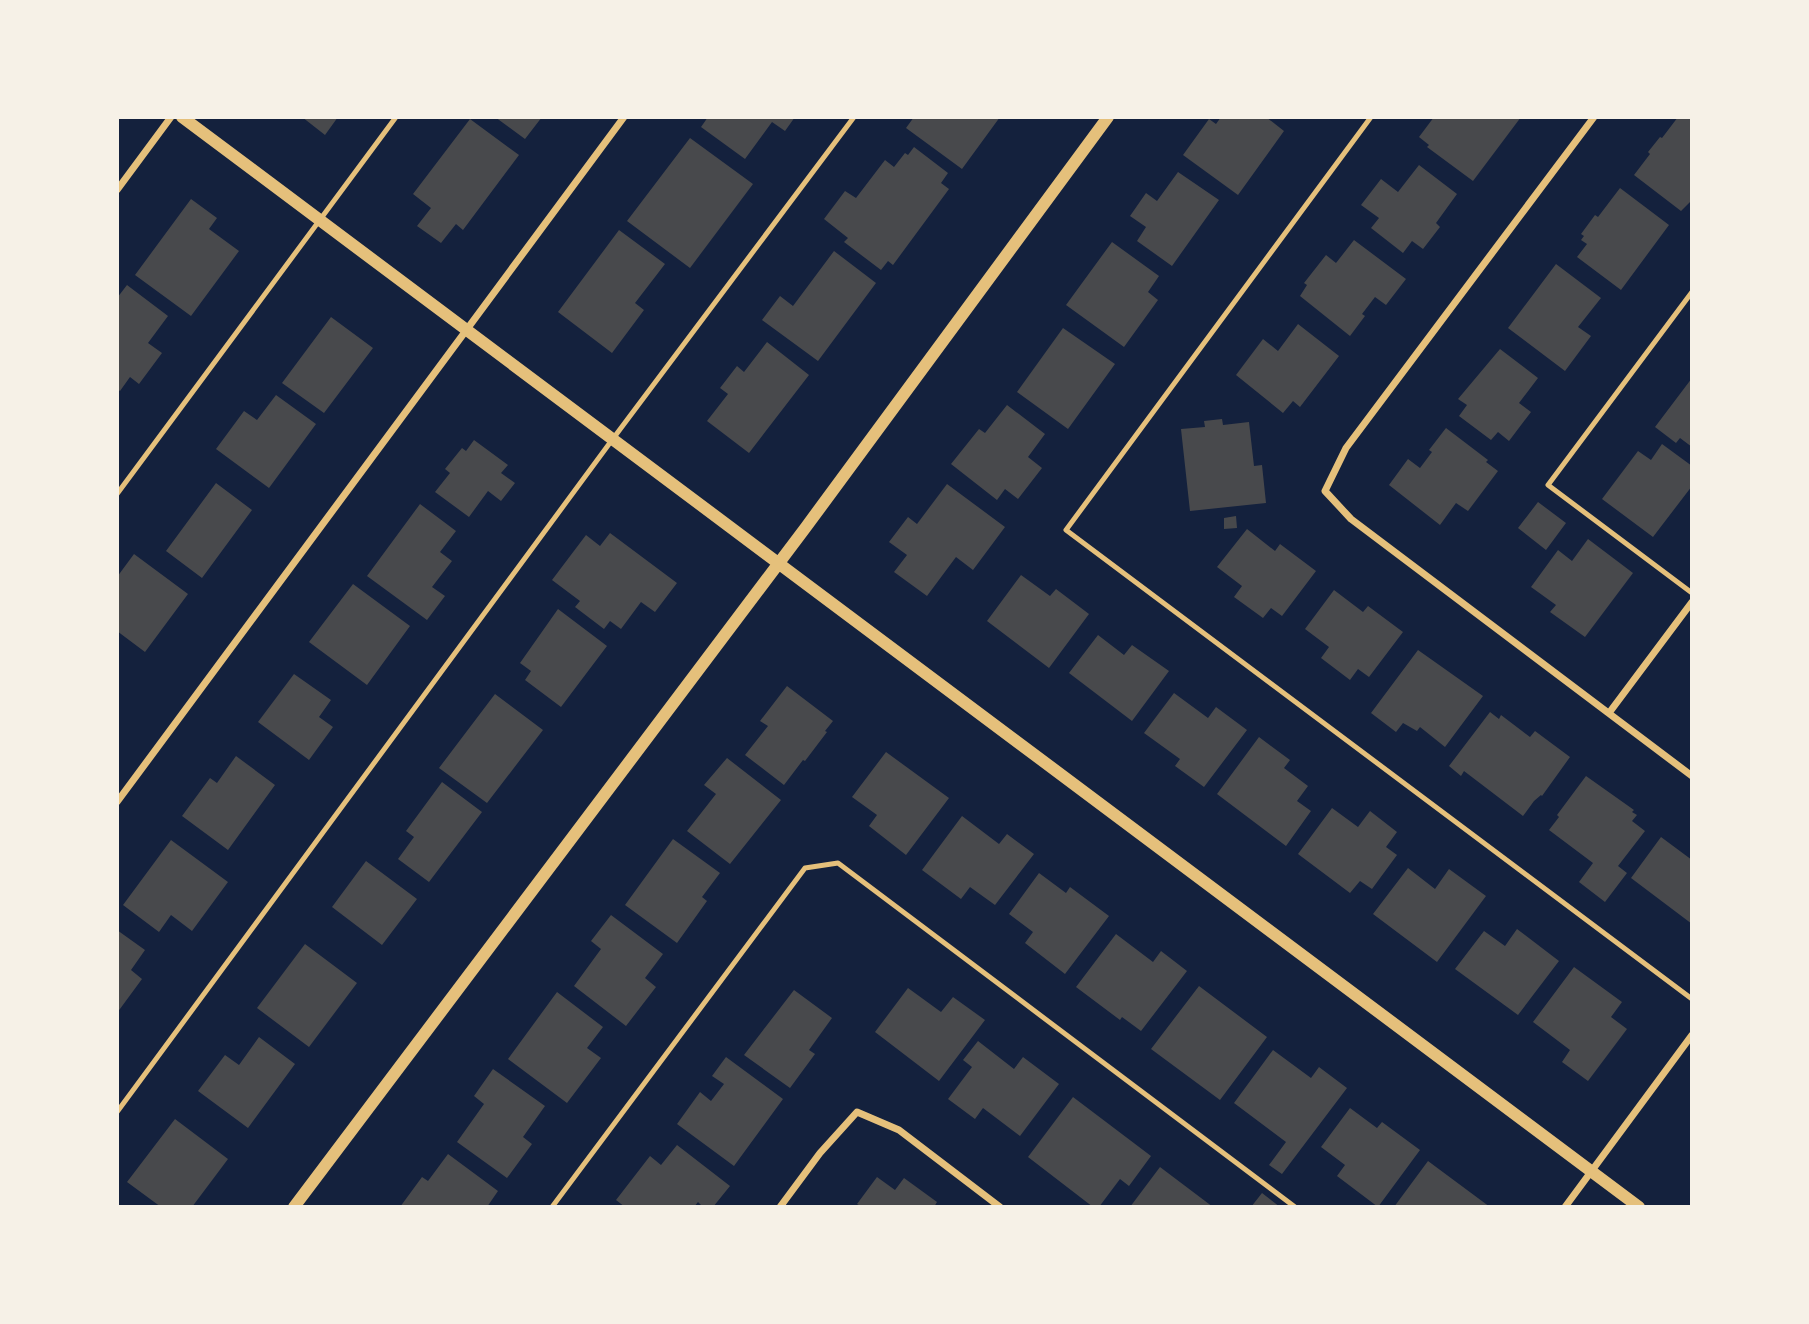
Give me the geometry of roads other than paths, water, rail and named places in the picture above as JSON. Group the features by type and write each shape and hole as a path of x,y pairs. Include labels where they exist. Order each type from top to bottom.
{"street":[{"path":"117,190 171,117"},
{"path":"182,117 1639,1207"},
{"path":"117,802 625,117"},
{"path":"294,1207 806,527 1108,117"},
{"path":"1594,117 1346,448 1325,491 1351,519 1692,776"},
{"path":"1609,713 1692,602"},
{"path":"1565,1207 1692,1035"},
{"path":"780,1207 820,1153 858,1112 900,1130 1000,1207"}],"lane":[{"path":"117,494 396,117"},
{"path":"117,1112 612,440 854,117"},
{"path":"1371,117 1066,530 1692,999"},
{"path":"1692,292 1548,485 1692,593"},
{"path":"552,1207 805,868 838,863 1294,1207"}]}
